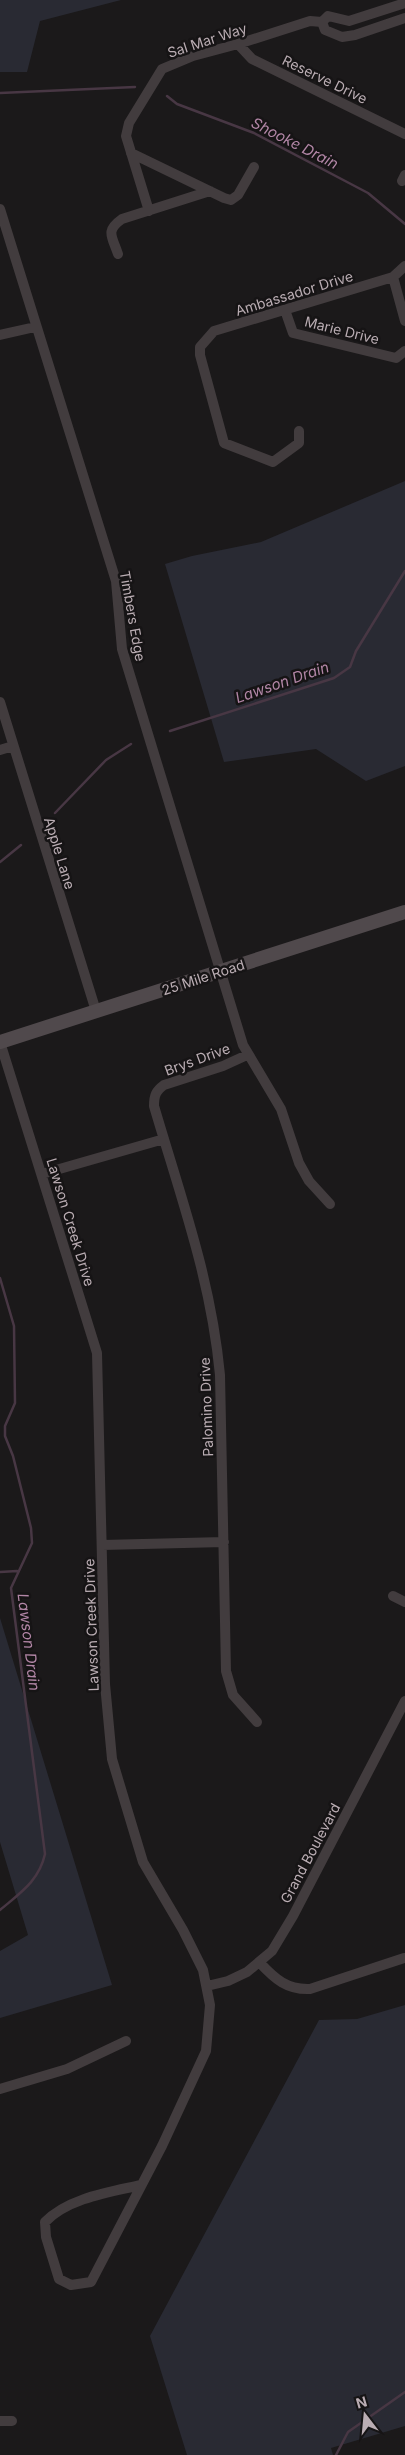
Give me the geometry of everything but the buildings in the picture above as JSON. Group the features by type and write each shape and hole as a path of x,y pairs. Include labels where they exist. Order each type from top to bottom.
{"street":[{"name":"Sal Mar Way","path":"149,211 126,136 129,123 162,69 193,56 310,21 322,22 328,16 349,21 405,3"},
{"path":"322,22 325,30 342,37 355,35 405,18"},
{"name":"Reserve Drive","path":"238,44 252,59 405,134"},
{"path":"131,153 210,192 231,200 238,195 254,167"},
{"path":"118,254 110,232 112,226 122,219 210,192"},
{"name":"Timbers Edge","path":"0,209 116,581 122,650 247,1054 281,1109 302,1168 330,1204"},
{"name":"Ambassador Drive","path":"299,431 299,443 273,462 224,442 200,355 200,347 214,331 393,277 405,266"},
{"path":"393,277 405,321"},
{"name":"Marie Drive","path":"285,310 293,333 396,358 405,350"},
{"path":"0,335 35,326"},
{"name":"Apple Lane","path":"0,702 96,1011"},
{"path":"0,750 14,746"},
{"name":"25 Mile Road","path":"0,1042 405,912"},
{"name":"Lawson Creek Drive","path":"0,1042 97,1352 105,1684 112,1759 143,1862 183,1930 203,1970 210,2005 206,2051 162,2146 91,2282 71,2285 59,2279 46,2237 46,2222 56,2211 108,2192 141,2185"},
{"name":"Brys Drive","path":"156,1091 164,1085 223,1066 247,1054"},
{"name":"Palomino Drive","path":"156,1091 154,1106 202,1263 216,1334 220,1375 229,1684 239,1704 256,1722"},
{"path":"42,1174 164,1139"},
{"path":"102,1545 224,1542"},
{"path":"393,1596 405,1602"},
{"name":"Grand Boulevard","path":"207,1986 228,1981 260,1963 272,1951 293,1916 405,1701"},
{"path":"260,1963 282,1984 296,1990 310,1990 404,1958"},
{"path":"0,2089 67,2069 126,2042"},
{"path":"0,2421 12,2421"}],"shaded area":[{"path":"0,0 121,0 40,21 27,72 0,72"},
{"path":"405,481 405,766 366,781 316,749 224,762 165,564 192,556 261,542"},
{"path":"0,1618 112,1985 0,2018 0,1951 28,1935 0,1842"},
{"path":"405,2005 405,2426 331,2448 333,2455 187,2455 150,2336 319,2020 357,2019"}],"waterway":[{"name":"Shooke Drain","path":"0,93 135,87"},
{"name":"Shooke Drain","path":"167,96 177,104 254,133 368,193 405,224"},
{"name":"Lawson Drain","path":"170,731 334,678 350,667 356,651 405,571"},
{"name":"Lawson Drain","path":"55,813 106,760 131,744"},
{"name":"Lawson Drain","path":"0,862 21,845"},
{"name":"Lawson Drain","path":"0,1278 14,1326 15,1403 5,1426 5,1436 13,1456 31,1528 32,1543 11,1588 45,1854 38,1872 28,1886 0,1910"},
{"path":"0,1572 17,1571"},
{"path":"336,2455 348,2432 405,2392"}]}
